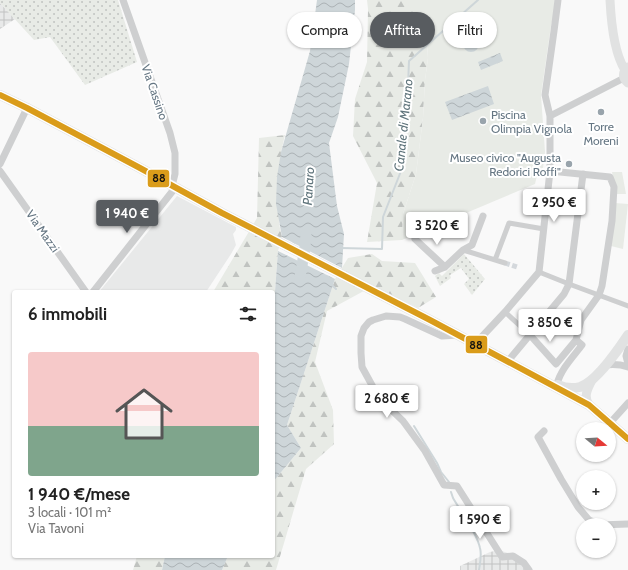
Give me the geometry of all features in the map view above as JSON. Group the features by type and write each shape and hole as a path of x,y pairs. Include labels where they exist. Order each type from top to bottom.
{"main road":[{"path":"610,0 612,25 620,59 626,74"},
{"path":"0,96 27,108 246,225 552,383 574,388 580,387 592,380"},
{"path":"589,405 586,401 586,396 592,380 628,335"},
{"path":"552,383 565,393 589,405 609,422"},
{"path":"616,428 628,439"}],"street":[{"name":"Via Cassino","path":"123,0 170,133 175,153 174,187"},
{"path":"475,344 539,272 550,171 550,116 545,95 558,0"},
{"path":"550,116 626,74"},
{"path":"0,164 27,108"},
{"name":"Via Mazzi","path":"0,171 85,290"},
{"path":"505,312 530,335 556,364 576,340 581,320 599,295 602,286 612,221 614,187 610,177 550,171"},
{"path":"508,361 564,294 569,284 583,174"},
{"path":"95,290 174,187"},
{"path":"435,270 445,267 463,250 472,245 483,216"},
{"path":"495,260 508,223 544,229"},
{"path":"415,239 445,267"},
{"path":"463,250 505,263"},
{"path":"539,272 628,306"},
{"path":"458,335 442,336 400,318 386,316 373,320 364,328 361,336 360,353 362,367 379,398 403,421 425,450 444,485 456,486 502,557 513,556 524,563 529,570"},
{"path":"552,383 558,378 582,345 576,340"},
{"path":"628,349 626,356 628,364"},
{"path":"605,365 621,364 628,367"},
{"path":"611,422 628,403"},
{"path":"544,431 538,436 578,507 589,520 599,524 628,524"}],"shaded area":[{"path":"0,3 15,19 0,29"},
{"path":"177,196 236,227 233,234 236,245 207,290 101,290"},
{"path":"499,550 514,555 526,570 460,570 460,566 490,552"}],"green space":[{"path":"0,0 118,0 137,62 85,85 50,37 34,40 0,3"},
{"path":"367,0 406,0 414,12 370,12 370,48 427,48 428,58 423,118 416,174 403,214 402,240 367,242 377,183 353,136 355,99 367,62"},
{"name":"Piscina Olimpia Vignola","path":"405,0 555,0 541,95 545,152 543,168 538,171 535,184 402,240 403,214 416,174 423,118 428,58 427,48 435,48 435,12 414,12"},
{"path":"285,135 281,152 279,224 282,237 278,251 275,292 275,290 214,290 257,218 259,138"},
{"path":"612,172 622,172 626,194 616,194"},
{"path":"615,203 628,204 623,249 611,246"},
{"path":"372,254 382,261 415,263 436,297 418,308 373,286 327,311 315,362 333,410 334,444 306,469 276,570 222,570 227,558 275,558 275,480 301,448 287,425 335,279 348,258"},
{"path":"464,254 485,279 472,295 464,284 469,279 461,268 450,275 451,278 440,286 435,276 439,273 442,276"},
{"path":"136,558 165,558 162,570 133,570"}],"water":[{"path":"317,0 355,0 355,12 315,12"},
{"path":"310,48 351,48 338,117 329,143 337,206 344,234 342,268 282,237 276,204 277,177 281,152"},
{"path":"464,48 478,48 477,50 471,52 465,50"},
{"path":"500,53 503,61 481,70 478,62"},
{"path":"488,86 494,104 452,120 445,102"},
{"path":"278,251 335,279 287,425 301,448 275,480 275,292"},
{"path":"165,558 227,558 222,570 162,570"}],"waterway":[{"name":"Canale di Marano","path":"341,248 382,249 383,217 401,171 407,110 409,61 478,0"},
{"name":"Panaro","path":"300,278 306,234"},
{"path":"332,285 336,289"},
{"path":"414,426 441,472 449,482"},
{"path":"451,492 478,542 481,553 479,570"}],"tunnel":[{"path":"505,263 517,267"}],"transit line":[{"name":"88","path":"0,95 589,405 628,439"}],"place":[{"name":"Torre Moreni","path":"601,112"},
{"name":"Piscina Olimpia Vignola","path":"483,121"},
{"name":"Museo civico \"Augusta Redorici Roffi\"","path":"569,164"}]}
